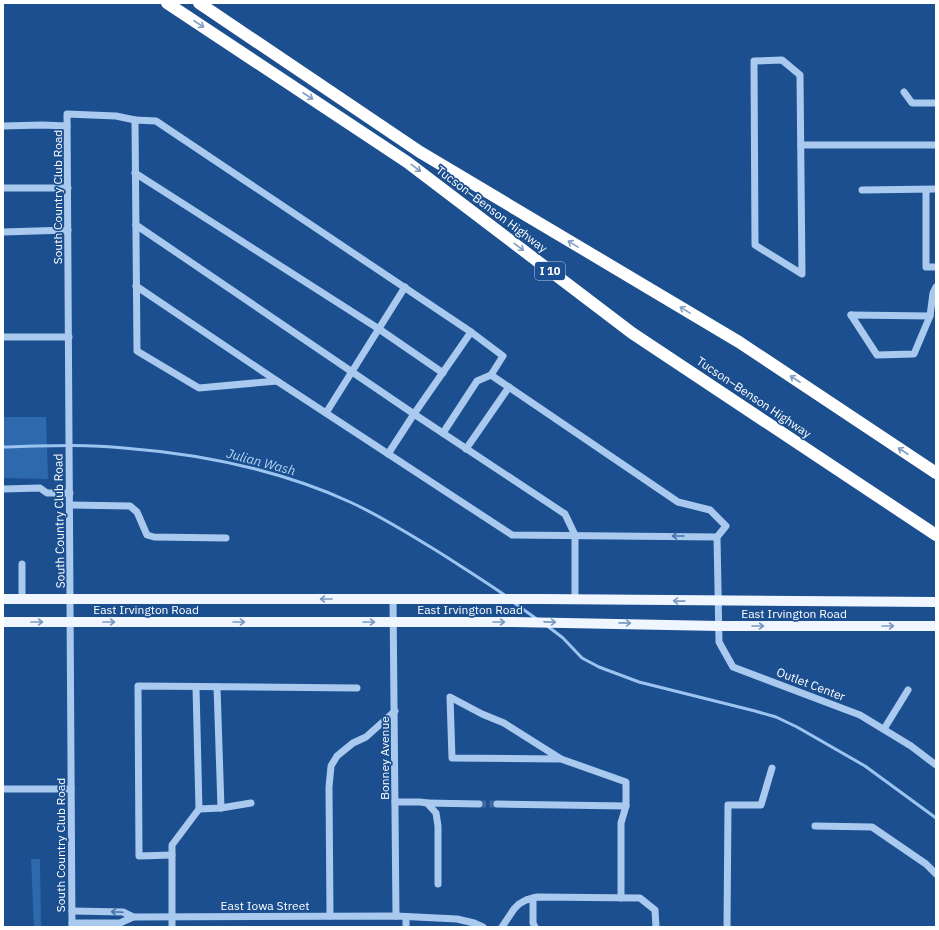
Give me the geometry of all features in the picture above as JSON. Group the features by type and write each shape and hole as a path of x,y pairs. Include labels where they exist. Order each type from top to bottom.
{"highway":[{"name":"Tucson–Benson Highway","path":"167,3 407,162 632,333 936,535"},
{"name":"Tucson–Benson Highway","path":"199,3 420,152 738,342 936,473"}],"main road":[{"name":"East Irvington Road","path":"3,599 542,599 936,602"},
{"name":"East Irvington Road","path":"3,622 586,622 719,626 936,626"}],"street":[{"path":"782,60 800,75 802,145 802,274 755,245 754,61 782,60"},
{"path":"904,92 912,102 936,102"},
{"name":"South Country Club Road","path":"72,925 67,114 116,116 134,120"},
{"path":"277,381 199,388 137,351 134,120 156,121 471,332 503,356 491,375 477,381 442,433"},
{"path":"3,126 67,126"},
{"path":"802,145 936,145"},
{"path":"135,173 379,329 443,373"},
{"path":"3,188 68,188"},
{"path":"862,190 936,190"},
{"path":"926,190 926,267 936,267"},
{"path":"136,225 442,433 565,514 574,535 575,600"},
{"path":"3,232 68,230"},
{"path":"136,286 277,381 512,535 717,536"},
{"path":"326,413 404,287"},
{"path":"930,316 850,315 877,355 914,354 930,316 933,293 936,287"},
{"path":"388,454 471,332"},
{"path":"3,337 69,337"},
{"path":"466,449 509,387 491,375"},
{"name":"Outlet Center","path":"509,387 678,502 710,510 726,526 717,536 719,642 732,667 860,714 911,746 936,765"},
{"path":"3,488 40,488 47,493 70,493"},
{"path":"70,505 130,506 137,512 147,535 154,537 226,538"},
{"path":"22,564 22,599"},
{"name":"Bonney Avenue","path":"394,599 396,916"},
{"path":"172,855 139,856 138,686 357,688"},
{"path":"172,927 172,846 199,810 196,687"},
{"path":"217,687 221,808"},
{"path":"884,729 908,690"},
{"path":"561,759 452,758 450,697 482,714 504,723 561,759 626,782 626,806 621,823 622,898"},
{"path":"330,916 329,787 331,766 337,756 353,743 366,736 394,710"},
{"path":"727,927 728,805 760,805 772,768"},
{"path":"3,789 71,789"},
{"path":"395,802 420,802 427,804 479,804"},
{"path":"199,810 250,803"},
{"path":"427,804 436,813 438,819 438,884"},
{"path":"497,804 626,806"},
{"path":"815,826 872,827 926,864 936,874"},
{"path":"502,927 514,909 526,900 533,898 560,897 640,898 655,910 656,927"},
{"path":"533,898 533,923 535,927"},
{"name":"East Iowa Street","path":"72,911 123,912 134,917"},
{"name":"East Iowa Street","path":"72,925 120,923 134,917 396,916 457,920 474,923 482,927"},
{"path":"406,917 406,927"}],"shaded area":[{"path":"3,417 46,417 48,479 3,478"},
{"path":"31,859 40,859 41,927 34,927"}],"waterway":[{"name":"Julian Wash","path":"3,447 94,446 153,451 211,459 268,472 323,491 374,514 445,556 506,596"},
{"path":"513,602 538,620"},
{"path":"546,625 563,638 582,658 599,667 639,682 776,717 797,727 865,766 936,818"}],"tunnel":[{"path":"479,804 497,804"}]}
